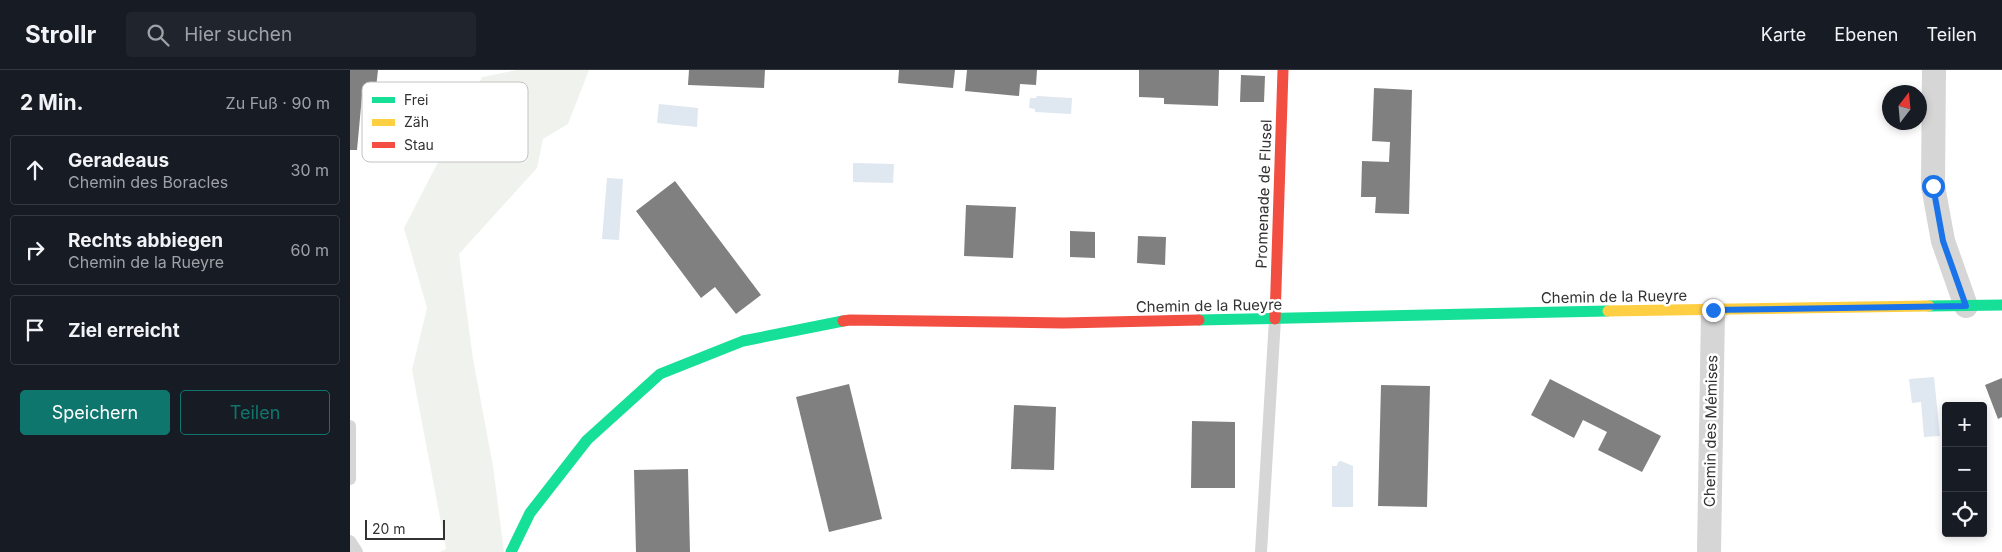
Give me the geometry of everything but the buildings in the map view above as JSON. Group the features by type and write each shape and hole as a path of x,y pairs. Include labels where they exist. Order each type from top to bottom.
{"street":[{"name":"Promenade de Flusel","path":"1275,319 1283,70"},
{"path":"1934,70 1933,186 1943,241 1966,306"},
{"name":"Chemin de la Rueyre","path":"511,552 530,513 587,440 660,374 743,341 850,320 1063,324 2002,305"},
{"name":"Chemin des Mémises","path":"1709,552 1713,310"}],"lane":[{"path":"1261,552 1275,319"},
{"path":"350,426 350,479"},
{"path":"350,541 357,552"}],"shaded area":[{"path":"517,70 589,70 568,124 543,139 537,168 459,254 473,359 493,466 504,552 440,552 446,549 412,370 427,308 404,228 438,162 528,162 528,82 479,82 482,77"},
{"path":"1037,96 1072,98 1071,114 1035,112 1035,109 1029,108 1030,98 1036,98"},
{"path":"659,104 698,108 697,127 657,123"},
{"path":"853,163 894,164 893,183 853,182"},
{"path":"607,178 623,179 619,240 602,239"},
{"path":"1934,377 1940,436 1924,437 1921,402 1912,403 1909,379"},
{"path":"1341,461 1353,466 1353,507 1332,507 1332,466 1337,466 1338,462"}],"traffic: fast":[{"path":"1929,306 2002,305"},
{"path":"1199,320 1608,311"},
{"path":"511,552 530,513 587,440 660,374 743,341 843,321"}],"traffic: slow":[{"path":"1608,311 1929,306"}],"traffic: jam":[{"path":"1275,319 1283,70"},
{"path":"843,321 1063,323 1199,320"}],"route":[{"path":"1713,310 1865,306 1966,306 1943,241 1933,186"}]}
